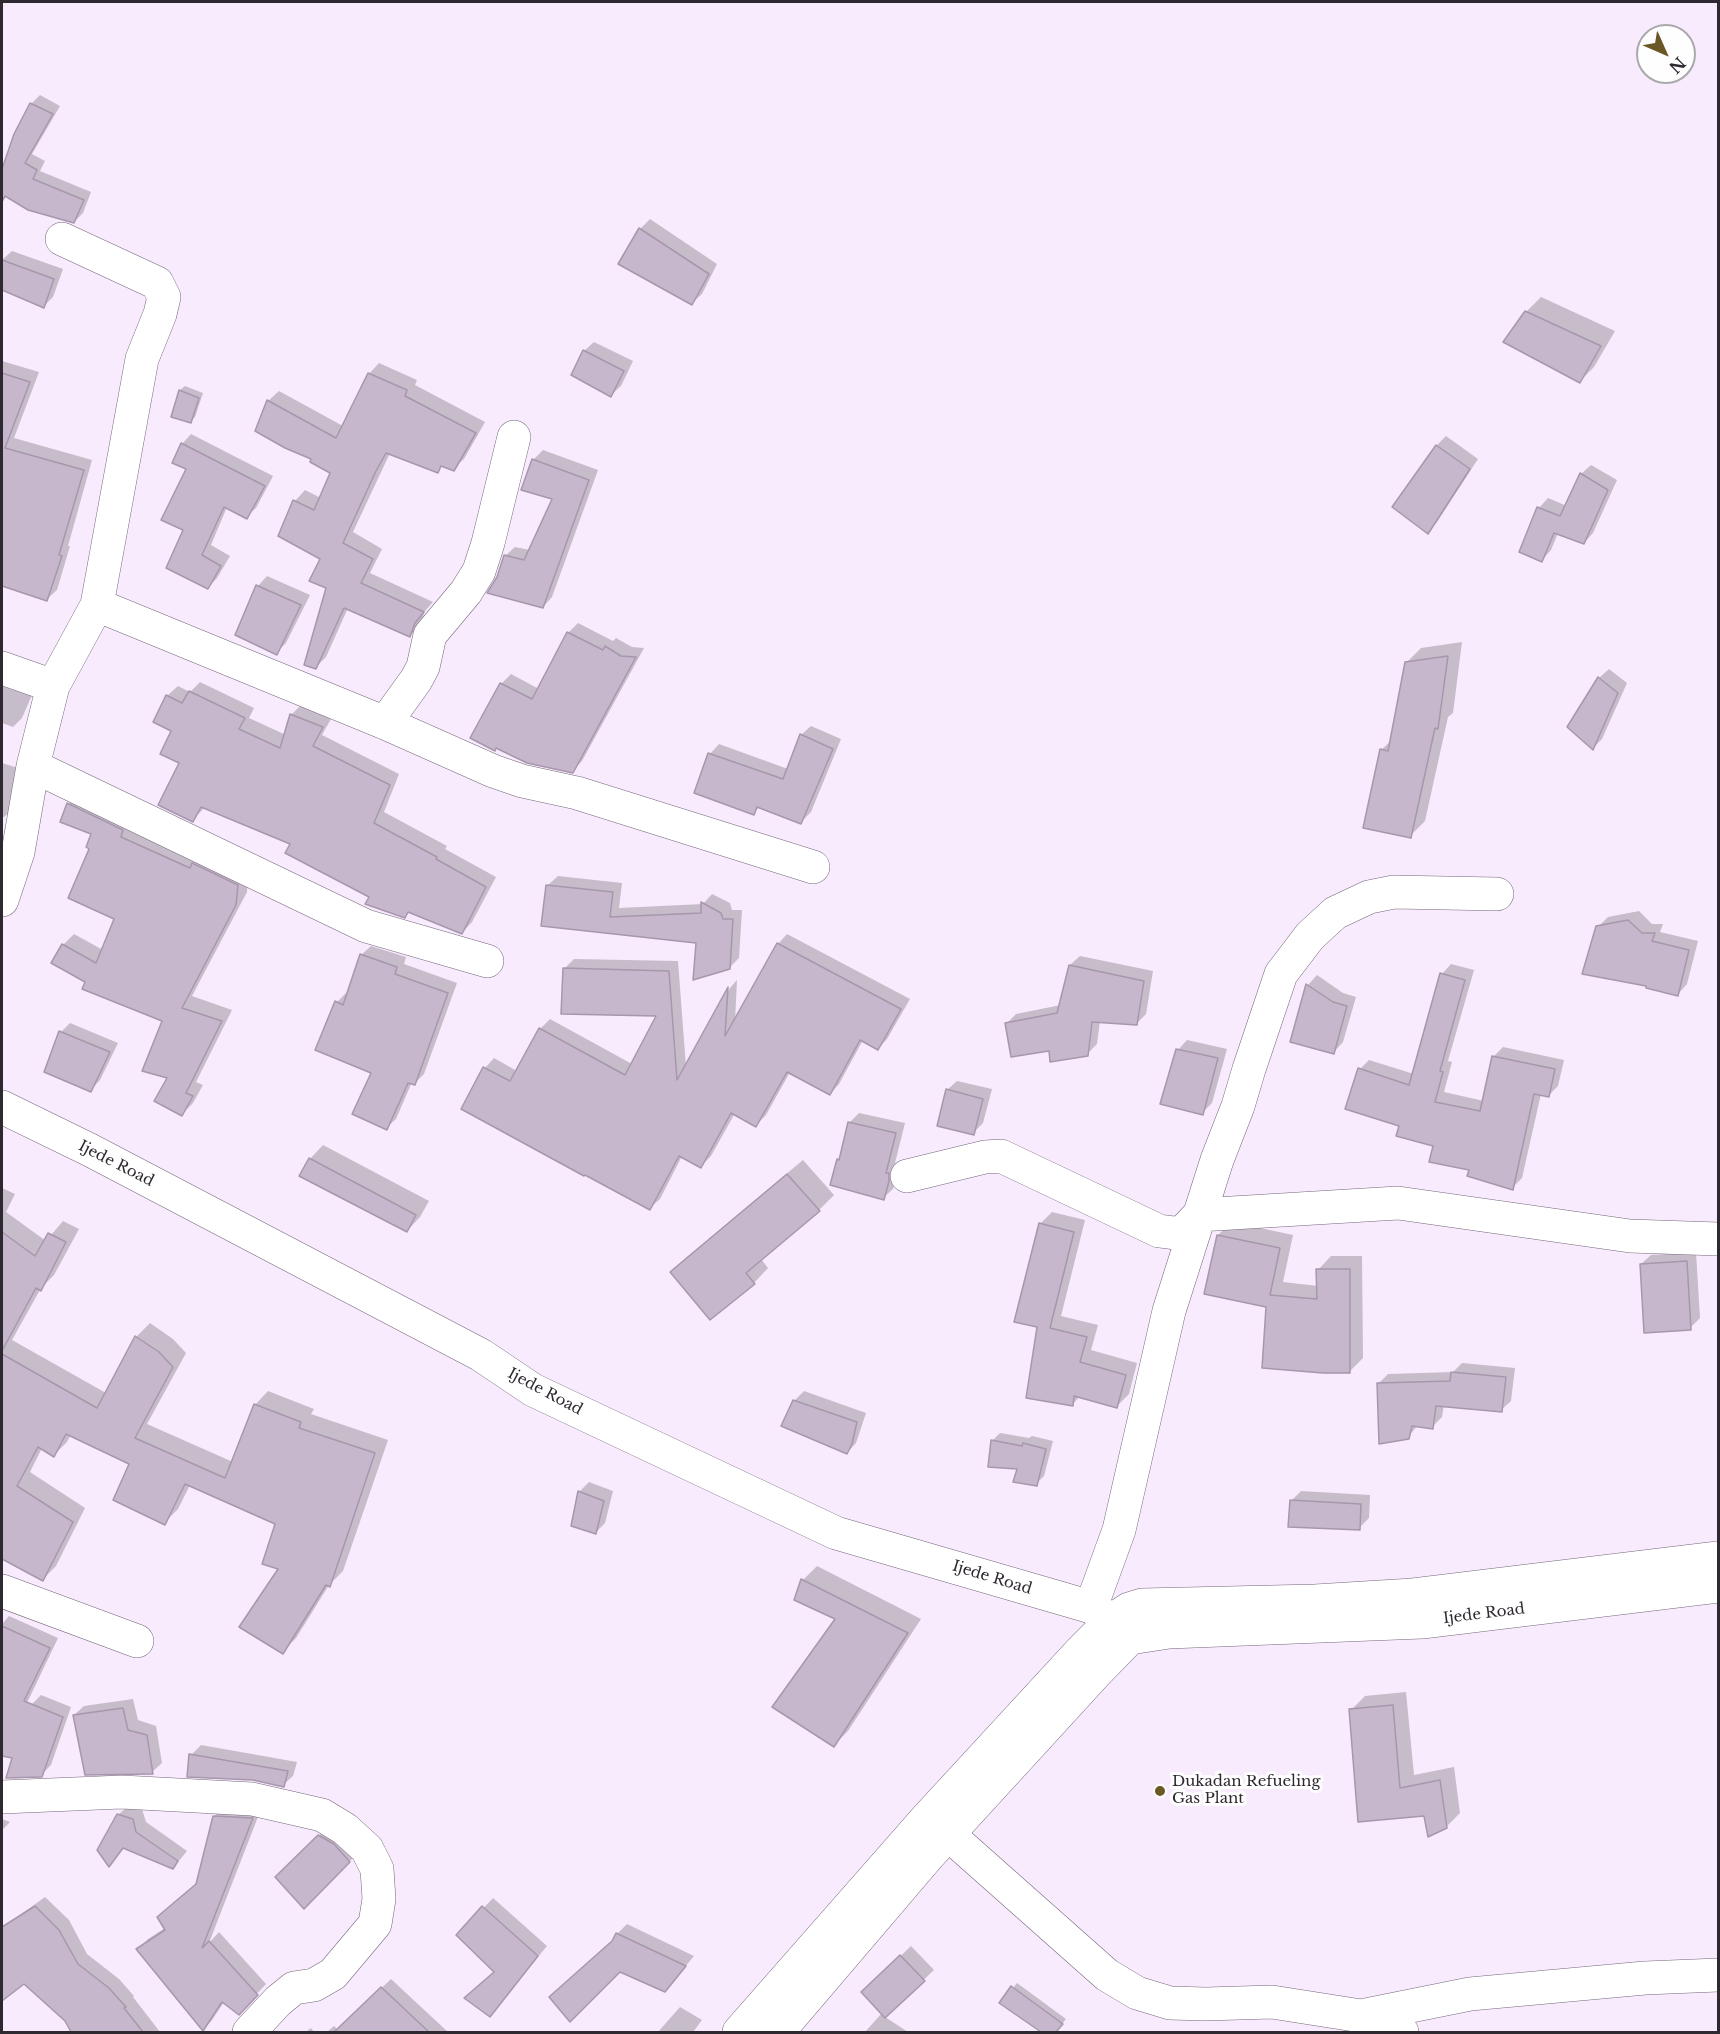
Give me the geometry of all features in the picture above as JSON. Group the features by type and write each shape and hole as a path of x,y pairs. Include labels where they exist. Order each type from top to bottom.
{"street":[{"path":"2,900 18,852 33,766 53,686 97,605 142,359 160,314 164,297 157,283 62,238"},
{"path":"385,723 423,667 430,635 466,592 479,571 514,437"},
{"path":"97,605 385,723 493,771 522,781 577,793 813,867"},
{"path":"2,668 53,686"},
{"path":"33,766 366,926 487,961"},
{"path":"778,2032 948,1834 1094,1675 1111,1622 1119,1530 1169,1311 1216,1160 1238,1106 1281,974 1310,936 1335,913 1368,897 1394,892 1497,894"},
{"name":"Ijede Road","path":"2,1107 90,1150 481,1355 533,1390 836,1533 1111,1622 1169,1632 1422,1622 1719,1586"},
{"path":"907,1176 985,1157 1001,1156 1159,1231 1175,1233 1184,1231 1199,1215 1398,1203 1630,1236 1719,1239"},
{"name":"Ijede Road","path":"1111,1622 1129,1609 1142,1605 1315,1601 1413,1594 1719,1558"},
{"path":"2,1591 137,1641"},
{"path":"738,2032 894,1854 1111,1622"},
{"path":"2,1797 122,1792 252,1798 322,1815 345,1829 367,1849 376,1869 379,1899 375,1924 333,1974 314,1985 294,1988 278,2001 249,2032"},
{"path":"948,1834 1107,1975 1137,1993 1170,2002 1206,2004 1272,2002 1361,2016 1402,2032"},
{"path":"1361,2016 1470,1994 1645,1978 1719,1976"}],"building":[{"path":"30,103 53,114 25,163 37,170 33,179 84,200 74,223 28,210 5,196 2,202 2,169 14,134"},
{"path":"639,228 709,274 692,305 618,264"},
{"path":"2,260 54,279 44,308 2,290"},
{"path":"1525,311 1601,346 1580,383 1503,342"},
{"path":"583,350 624,371 611,397 571,375"},
{"path":"2,373 30,382 5,448 84,470 59,555 62,556 47,601 2,586"},
{"path":"368,373 407,390 405,396 476,433 454,471 441,466 438,473 386,453 343,543 373,559 361,583 424,612 415,623 410,637 344,608 316,669 304,665 326,588 309,581 320,559 278,536 293,500 314,510 330,473 310,462 311,459 255,431 267,400 336,438"},
{"path":"179,390 199,398 191,423 171,417"},
{"path":"181,443 265,486 247,519 224,507 202,555 221,566 208,589 166,568 183,530 161,520 186,469 172,463"},
{"path":"1436,445 1470,469 1428,534 1392,507"},
{"path":"532,459 589,480 543,608 487,593 497,577 504,555 524,560 552,499 521,490"},
{"path":"1580,473 1608,490 1584,544 1554,533 1542,562 1519,552 1537,507 1560,516"},
{"path":"256,585 301,605 277,655 235,635"},
{"path":"567,632 603,650 605,646 621,656 636,657 573,773 527,763 496,748 495,751 470,738 500,683 532,699"},
{"path":"1448,656 1438,729 1435,728 1411,838 1363,828 1380,749 1388,751 1405,662"},
{"path":"1598,677 1618,693 1593,750 1567,727"},
{"path":"189,691 245,718 239,729 280,748 290,714 323,727 313,746 390,785 374,823 486,887 462,934 408,912 405,918 365,904 369,897 285,853 290,844 201,807 193,822 158,805 179,763 160,754 171,731 153,722 166,695 182,703"},
{"path":"800,734 833,749 801,824 757,807 754,815 694,793 708,753 783,779"},
{"path":"67,803 123,830 121,837 190,868 192,863 238,885 236,905 182,1008 222,1021 186,1093 193,1096 182,1116 154,1101 167,1078 142,1071 162,1021 82,989 85,982 51,963 62,944 96,963 114,919 68,898 89,849 86,847 91,834 60,822"},
{"path":"546,885 613,892 610,917 701,913 701,902 721,913 723,919 733,919 730,969 693,980 696,943 541,926"},
{"path":"1628,920 1642,933 1655,933 1652,941 1689,950 1678,996 1646,988 1646,986 1582,974 1596,926"},
{"path":"777,943 901,1009 878,1050 860,1040 830,1095 787,1072 756,1127 731,1113 701,1168 679,1156 650,1210 461,1109 483,1067 510,1081 539,1028 625,1075 656,1016 561,1014 563,968 669,971 677,1080 728,987 725,1036"},
{"path":"360,954 397,967 395,974 448,993 415,1085 408,1083 387,1130 352,1114 371,1073 315,1050 335,1001 343,1005"},
{"path":"1069,965 1144,981 1137,1025 1092,1022 1088,1056 1050,1062 1049,1051 1011,1057 1005,1023 1057,1013"},
{"path":"1440,973 1465,980 1440,1071 1443,1072 1435,1102 1480,1111 1492,1056 1555,1069 1549,1097 1534,1094 1513,1190 1467,1176 1469,1170 1429,1162 1433,1146 1396,1136 1399,1126 1345,1109 1358,1068 1409,1085"},
{"path":"1306,984 1333,1002 1347,1006 1334,1054 1290,1042"},
{"path":"59,1031 110,1052 91,1092 44,1072"},
{"path":"1176,1049 1218,1058 1203,1115 1160,1104"},
{"path":"946,1089 983,1099 974,1135 937,1126"},
{"path":"848,1122 896,1133 886,1173 889,1173 889,1181 884,1200 830,1185"},
{"path":"309,1158 416,1215 407,1232 299,1176"},
{"path":"787,1174 820,1211 746,1273 755,1284 710,1320 670,1272"},
{"path":"1039,1223 1074,1232 1050,1328 1087,1337 1080,1362 1126,1375 1117,1408 1074,1396 1073,1406 1026,1398 1037,1327 1014,1322"},
{"path":"2,1232 35,1256 48,1233 66,1242 41,1291 36,1288 2,1351"},
{"path":"1217,1235 1280,1248 1270,1295 1317,1299 1316,1269 1350,1269 1350,1373 1262,1368 1266,1307 1204,1294"},
{"path":"1687,1261 1691,1330 1644,1333 1640,1264"},
{"path":"135,1336 159,1352 173,1367 135,1438 225,1478 254,1404 301,1422 299,1428 375,1453 330,1587 326,1585 283,1654 239,1627 278,1569 262,1564 275,1524 185,1484 165,1525 113,1500 129,1464 66,1434 54,1457 38,1447 17,1486 73,1522 43,1581 2,1559 2,1354 97,1408"},
{"path":"1451,1372 1506,1377 1502,1412 1436,1406 1433,1429 1412,1426 1409,1439 1379,1444 1377,1383 1450,1381"},
{"path":"793,1400 857,1422 847,1454 781,1426"},
{"path":"991,1440 1022,1446 1023,1443 1046,1449 1037,1486 1013,1482 1017,1469 988,1467"},
{"path":"578,1491 604,1501 596,1534 571,1526"},
{"path":"1290,1500 1361,1504 1360,1530 1288,1527"},
{"path":"801,1579 908,1633 834,1747 772,1707 835,1619 794,1600"},
{"path":"2,1626 50,1648 24,1701 63,1717 42,1777 6,1778 12,1758 2,1756"},
{"path":"1393,1705 1400,1788 1440,1780 1447,1828 1428,1837 1424,1816 1358,1822 1349,1709"},
{"path":"123,1708 128,1730 147,1735 153,1774 85,1775 73,1715"},
{"path":"189,1754 288,1771 284,1787 253,1780 187,1777"},
{"path":"117,1814 133,1819 136,1832 178,1861 173,1869 123,1848 109,1867 97,1850"},
{"path":"213,1816 253,1818 202,1948 209,1941 258,1995 239,2015 222,2002 203,2031 136,1949 165,1930 157,1917 196,1884"},
{"path":"318,1835 334,1844 350,1862 304,1909 275,1877"},
{"path":"35,1906 59,1930 78,1964 109,1988 126,2007 124,2008 143,2032 71,2032 65,2021 24,1984 2,2001 2,1927"},
{"path":"482,1906 538,1956 490,2017 464,1998 494,1972 456,1935"},
{"path":"616,1933 686,1966 665,1992 620,1972 570,2022 549,1997 612,1941"},
{"path":"900,1955 925,1981 885,2018 861,1992"},
{"path":"1011,1986 1063,2024 1056,2032 1041,2032 999,2003"},
{"path":"381,1987 429,2032 334,2032"}],"place":[{"name":"Dukadan Refueling Gas Plant","path":"1160,1791"}]}
